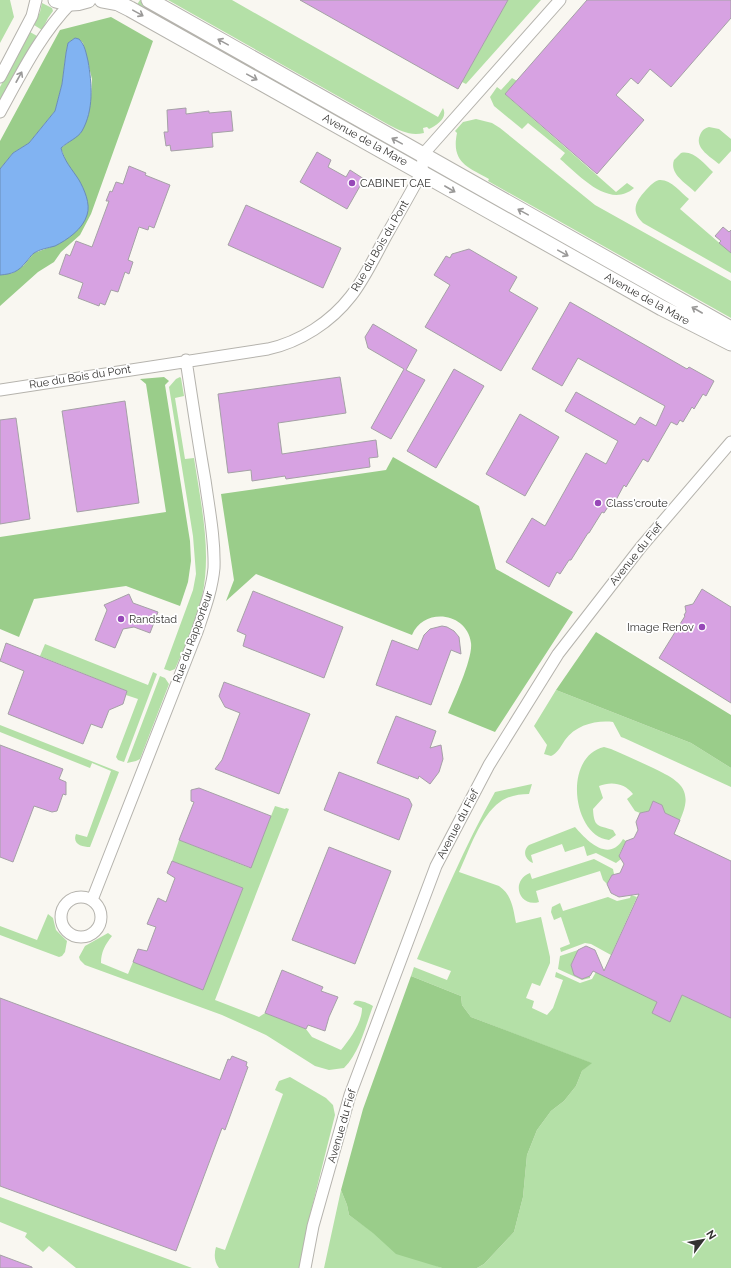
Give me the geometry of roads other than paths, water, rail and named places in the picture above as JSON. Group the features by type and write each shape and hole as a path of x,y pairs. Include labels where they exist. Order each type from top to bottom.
{"street":[{"path":"0,77 32,16 36,0"},
{"path":"0,112 32,53 55,21 64,2 81,2 88,0"},
{"name":"Avenue de la Mare","path":"102,0 130,9 662,308 731,343"},
{"name":"Avenue de la Mare","path":"149,0 731,329"},
{"path":"423,155 560,0"},
{"name":"Rue du Bois du Pont","path":"0,390 275,347 296,340 312,331 340,309 351,296 422,172 423,155"},
{"name":"Rue du Rapporteur","path":"92,900 206,607 212,582 214,550 211,522 186,360"},
{"name":"Avenue du Fief","path":"306,1268 313,1226 350,1095 433,874 443,853 489,765 558,654 641,547 731,442"}],"water":[{"path":"75,38 79,39 83,44 88,61 91,88 89,114 82,131 78,136 61,148 66,161 85,192 88,201 87,215 82,225 74,234 64,241 55,246 34,253 20,268 14,272 0,275 0,169 13,153 29,143 55,111 62,84 68,43"}],"place":[{"name":"CABINET CAE","path":"352,183"},
{"name":"Class'croute","path":"598,503"},
{"name":"Randstad","path":"121,619"},
{"name":"Image Renov","path":"702,627"}]}
